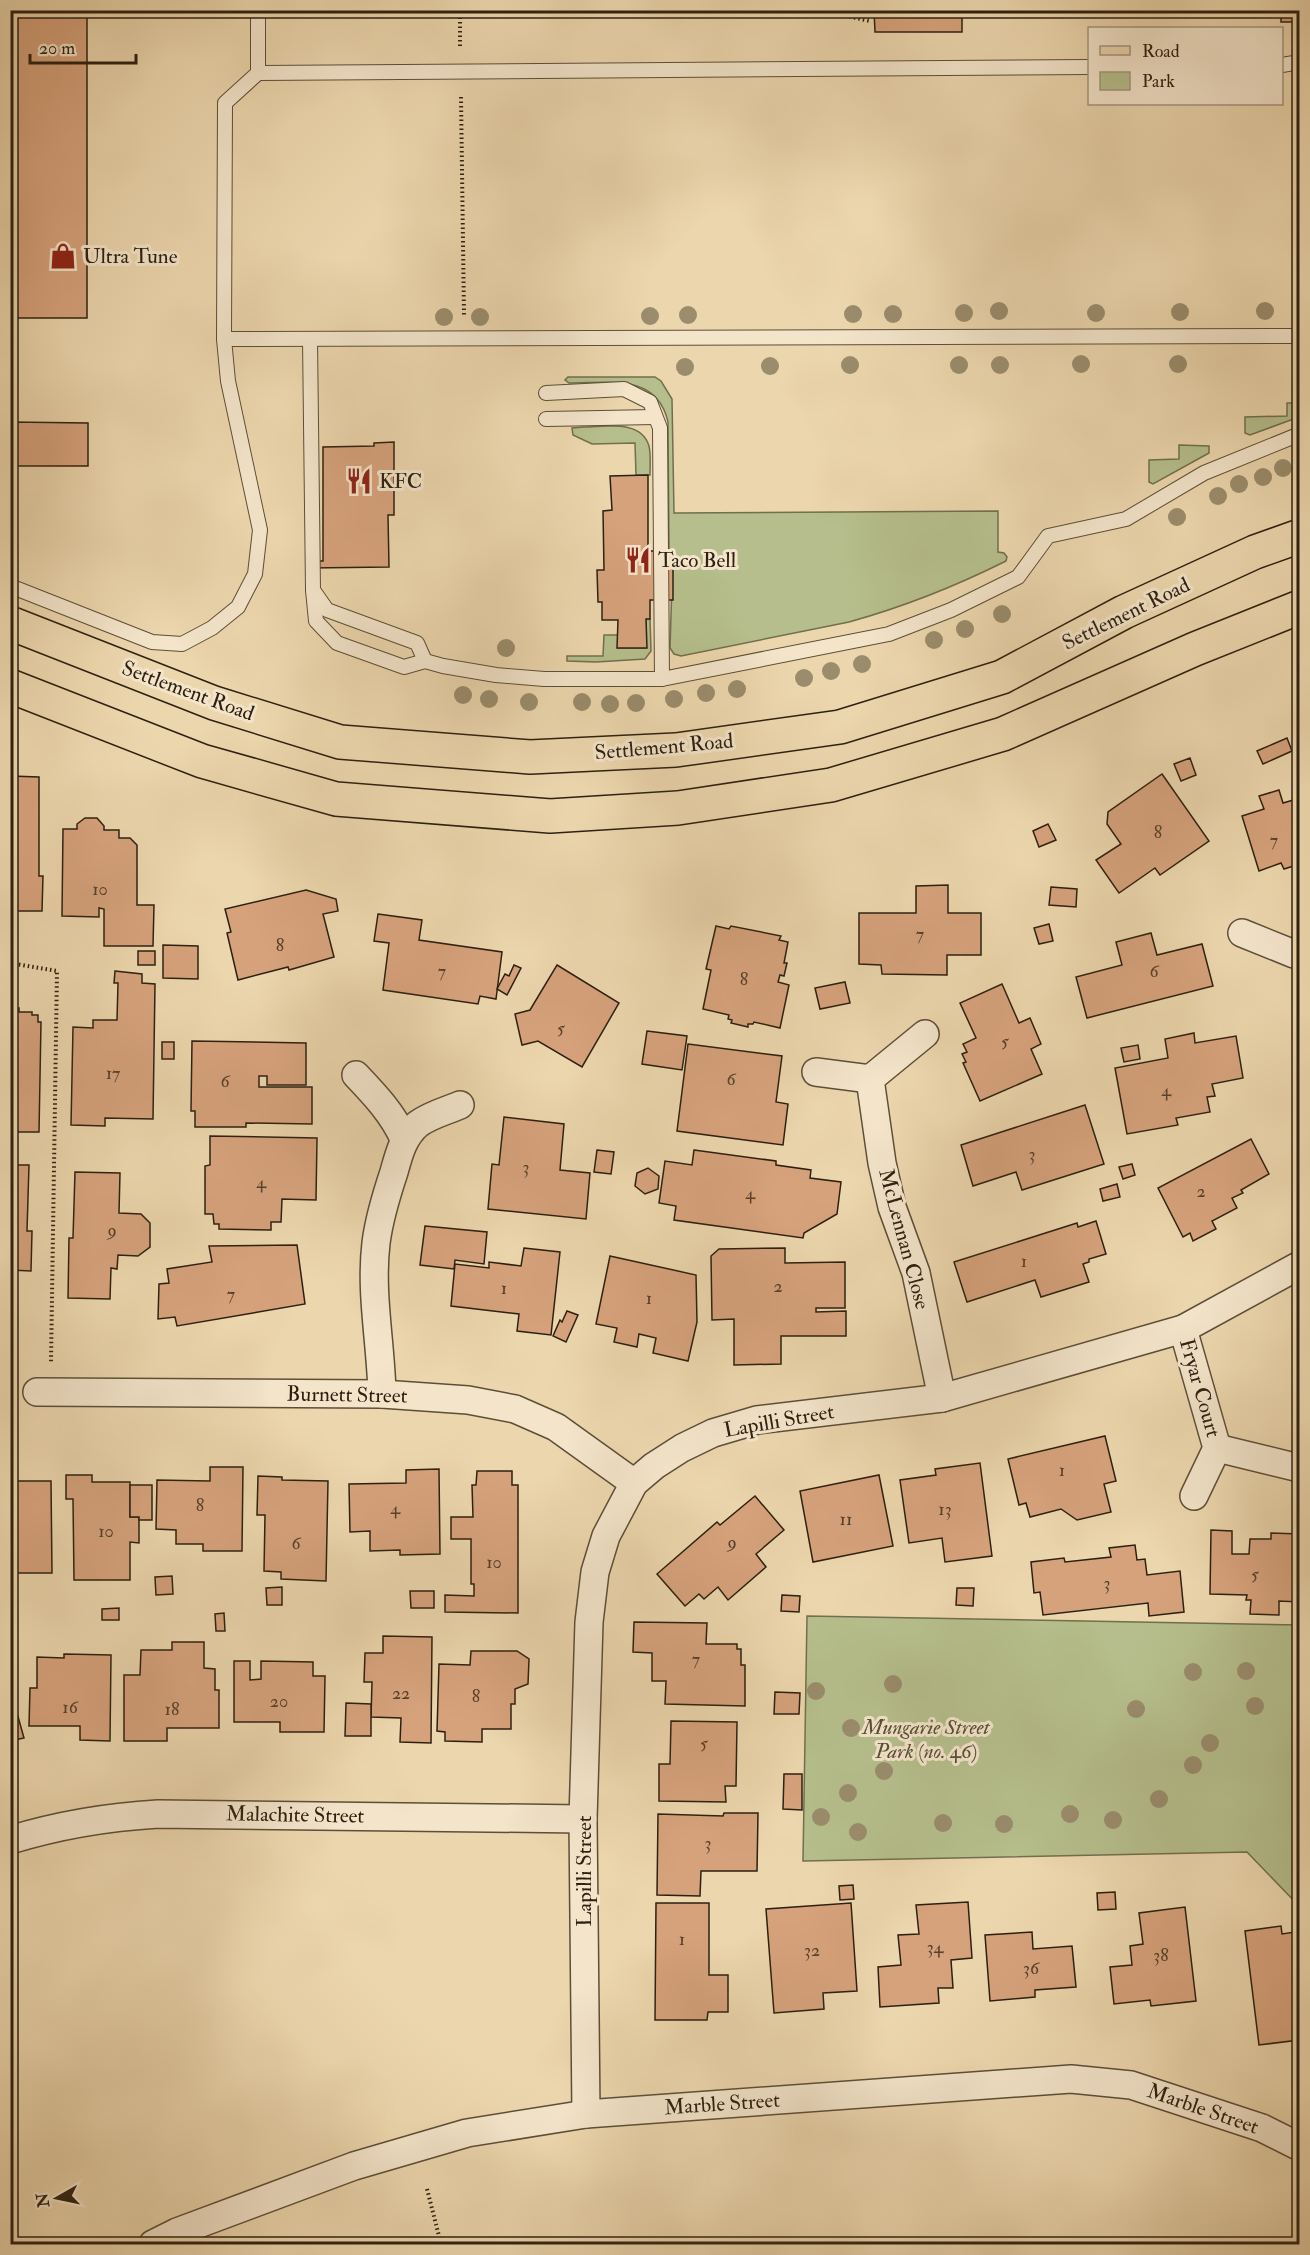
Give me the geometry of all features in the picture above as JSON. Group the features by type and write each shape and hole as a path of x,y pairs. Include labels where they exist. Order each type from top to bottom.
{"main road":[{"name":"Settlement Road","path":"10,623 214,703 340,742 530,757 676,750 840,727 1002,676 1124,612 1255,552 1299,536"},
{"path":"10,686 202,761 336,800 550,816 666,809 831,785 1003,734 1195,649 1299,607"}],"street":[{"path":"1242,933 1298,957"},
{"path":"816,1072 870,1079 925,1034"},
{"path":"356,1075 386,1108 397,1123 404,1139"},
{"name":"McLennan Close","path":"870,1079 882,1163 892,1207 916,1274 942,1398"},
{"path":"381,1394 375,1278 380,1216 404,1139 428,1118 460,1106"},
{"name":"Lapilli Street","path":"586,2114 583,1819 589,1622 595,1572 606,1536 634,1483 654,1466 713,1432 757,1420 942,1398 1183,1329 1299,1265"},
{"name":"Fryar Court","path":"1183,1329 1217,1448 1194,1496"},
{"name":"Burnett Street","path":"45,1393 381,1394 468,1400 514,1408 556,1426 634,1483"},
{"name":"Fryar Court","path":"1217,1448 1299,1467"},
{"name":"Malachite Street","path":"10,1840 48,1828 113,1816 158,1814 583,1819"},
{"name":"Marble Street","path":"153,2244 177,2232 354,2166 467,2133 586,2114 1071,2079 1131,2085 1262,2128 1299,2147"}],"lane":[{"path":"258,10 258,73"},
{"path":"1283,65 1299,62"},
{"path":"10,586 152,642 182,644 212,628 238,607 255,574 260,530 228,381 224,339 225,103 258,73 1088,67"},
{"path":"224,339 1299,336"},
{"path":"310,339 313,590 316,621 337,643 404,667 425,661 496,675 544,679 662,679 900,630 951,610 1018,577 1048,536 1126,519 1204,473 1299,434"},
{"path":"546,393 624,389 650,402 660,428 662,679"},
{"path":"546,419 656,417"},
{"path":"1255,552 1299,524"},
{"path":"313,590 327,610 417,643 425,661"}],"path":[{"path":"284,74 283,13 832,13 870,21"},
{"path":"460,13 460,46"},
{"path":"461,96 464,318"},
{"path":"10,963 57,971 45,1393"},
{"path":"427,2189 441,2244"}],"green space":[{"path":"568,377 655,377 661,381 672,399 674,513 998,511 998,552 1004,553 1007,557 1006,561 929,595 849,622 681,656 674,654 670,648 673,551 669,551 668,422 662,406 653,395 642,388 615,382 569,383 565,380"},
{"path":"1287,403 1299,403 1299,417 1250,435 1245,433 1245,417 1287,416"},
{"path":"612,426 630,428 645,437 649,446 650,475 636,475 635,443 592,444 573,435 572,428"},
{"path":"1179,445 1209,446 1209,453 1153,484 1149,482 1149,460 1179,459"},
{"path":"646,619 650,619 651,651 645,659 567,661 567,656 603,656 604,635 618,635 618,648 646,648"},
{"name":"Mungarie Street Park (no. 46)","path":"807,1616 1299,1625 1299,1906 1247,1852 803,1861"}],"building":[{"path":"10,10 87,10 87,318 10,318"},
{"path":"874,10 962,10 962,32 875,32"},
{"path":"1281,10 1300,10 1300,22 1281,22"},
{"path":"10,422 88,423 88,466 10,466"},
{"name":"KFC","path":"394,442 394,515 388,515 389,567 310,568 310,561 323,561 323,447 374,446 374,443"},
{"name":"Taco Bell","path":"648,475 648,551 673,551 673,600 650,600 650,619 646,619 647,648 617,648 618,620 602,620 602,602 598,602 597,570 604,570 603,511 612,510 610,476"},
{"path":"1287,738 1292,751 1263,764 1257,751"},
{"path":"1190,758 1196,775 1181,781 1174,764"},
{"path":"1162,774 1209,841 1160,875 1155,868 1119,893 1096,860 1121,844 1107,824 1108,812"},
{"path":"10,776 39,777 39,876 43,876 42,911 10,911"},
{"path":"1279,790 1283,803 1300,798 1300,864 1284,869 1281,863 1259,871 1242,816 1264,809 1259,796"},
{"path":"85,818 97,818 104,826 104,830 119,830 119,838 130,838 137,845 137,905 154,905 153,946 104,946 104,909 99,908 99,917 62,916 63,829 77,829 77,824"},
{"path":"1048,824 1056,840 1039,847 1033,831"},
{"path":"948,885 948,913 981,913 981,955 947,955 947,975 882,974 881,965 859,964 859,913 916,913 916,886"},
{"path":"1051,887 1077,889 1076,907 1049,905"},
{"path":"306,890 336,899 338,911 323,914 334,957 289,970 288,967 238,980 227,933 231,932 225,909"},
{"path":"378,914 422,920 419,940 502,952 496,999 480,996 478,1004 383,990 389,943 374,941"},
{"path":"1049,924 1053,941 1039,944 1034,928"},
{"path":"716,926 729,929 731,926 781,936 779,940 788,942 784,976 780,975 778,982 789,985 780,1028 754,1022 748,1024 748,1027 731,1023 732,1020 728,1019 729,1015 703,1009 711,970 706,969"},
{"path":"1151,933 1157,955 1202,944 1213,986 1087,1018 1076,977 1122,965 1116,942"},
{"path":"163,945 198,946 198,979 163,978"},
{"path":"138,951 155,951 155,965 138,965"},
{"path":"514,965 521,968 507,995 497,989 505,974 509,976"},
{"path":"557,965 619,1003 582,1067 538,1041 522,1045 515,1014 530,1010"},
{"path":"115,971 142,974 142,983 155,984 153,1119 105,1118 105,1126 71,1125 73,1027 93,1028 93,1020 117,1020 118,983 114,983"},
{"path":"845,982 850,1003 820,1009 815,988"},
{"path":"1002,984 1019,1023 1030,1018 1041,1044 1031,1049 1042,1074 980,1101 963,1063 966,1062 962,1054 967,1052 963,1044 976,1038 960,1003"},
{"path":"10,1008 19,1008 19,1012 32,1012 32,1015 38,1015 38,1022 41,1022 39,1132 10,1132"},
{"path":"647,1031 687,1036 682,1070 642,1064"},
{"path":"1194,1033 1195,1043 1236,1036 1243,1078 1212,1084 1215,1096 1207,1097 1210,1112 1176,1118 1178,1125 1127,1134 1115,1068 1168,1058 1165,1039"},
{"path":"192,1041 306,1043 306,1085 267,1085 267,1076 259,1076 259,1087 312,1087 312,1124 246,1123 246,1127 195,1127 195,1111 191,1111"},
{"path":"162,1042 174,1042 174,1059 162,1059"},
{"path":"688,1044 782,1056 776,1102 788,1104 783,1145 677,1131"},
{"path":"1138,1045 1140,1059 1124,1062 1121,1048"},
{"path":"1085,1105 1104,1164 1022,1190 1016,1172 973,1186 961,1145"},
{"path":"504,1117 564,1124 560,1170 590,1173 586,1219 488,1209 492,1164 499,1165"},
{"path":"210,1136 317,1138 316,1200 282,1199 281,1222 271,1222 271,1230 219,1229 219,1224 214,1224 213,1214 205,1214 205,1166 210,1165"},
{"path":"1251,1139 1269,1174 1241,1190 1243,1193 1232,1198 1237,1208 1212,1221 1216,1229 1193,1241 1190,1233 1183,1237 1158,1188"},
{"path":"597,1150 614,1152 611,1174 594,1172"},
{"path":"694,1150 776,1161 776,1165 811,1170 810,1178 841,1182 837,1214 804,1233 803,1238 674,1220 676,1206 659,1203 665,1161 692,1165"},
{"path":"1132,1164 1135,1175 1123,1179 1119,1167"},
{"path":"10,1165 29,1165 27,1231 32,1231 31,1271 10,1270"},
{"path":"648,1168 659,1176 658,1189 645,1194 635,1186 637,1173"},
{"path":"75,1172 120,1173 119,1213 141,1214 150,1223 150,1247 138,1256 118,1255 117,1269 111,1268 110,1299 68,1298 69,1238 73,1238"},
{"path":"1117,1184 1120,1197 1103,1201 1100,1189"},
{"path":"1096,1221 1106,1254 1089,1259 1089,1262 1083,1264 1089,1282 1041,1297 1035,1280 967,1302 954,1262 1077,1223 1078,1227"},
{"path":"425,1226 487,1232 484,1264 455,1260 454,1269 420,1265"},
{"path":"297,1245 305,1304 177,1326 175,1317 158,1319 159,1284 169,1283 167,1269 212,1262 209,1246"},
{"path":"524,1248 560,1252 551,1335 517,1331 519,1314 451,1306 455,1264 489,1268 489,1262 521,1266"},
{"path":"785,1248 785,1263 845,1262 845,1308 816,1308 816,1312 846,1311 846,1336 781,1336 781,1364 734,1365 734,1319 712,1320 711,1256 719,1249"},
{"path":"610,1256 696,1275 697,1322 688,1361 653,1353 656,1338 639,1334 637,1347 614,1342 617,1328 596,1324"},
{"path":"567,1311 578,1315 566,1342 553,1336"},
{"path":"1105,1436 1116,1481 1104,1484 1111,1512 1077,1520 1061,1509 1030,1517 1026,1503 1019,1505 1008,1459"},
{"path":"980,1463 992,1556 945,1562 942,1538 909,1543 900,1480 936,1475 935,1469"},
{"path":"210,1467 243,1467 242,1551 203,1551 203,1544 176,1544 176,1530 156,1529 157,1480 210,1481"},
{"path":"439,1469 440,1554 400,1555 400,1550 370,1551 370,1531 350,1532 349,1484 406,1483 406,1470"},
{"path":"477,1471 512,1471 512,1485 518,1485 518,1613 445,1612 445,1595 474,1596 474,1584 471,1584 471,1539 451,1539 451,1517 473,1517 472,1485 476,1485"},
{"path":"66,1475 92,1475 92,1482 130,1482 130,1517 139,1517 139,1543 130,1542 130,1580 74,1580 73,1499 66,1499"},
{"path":"879,1475 893,1546 813,1562 800,1491"},
{"path":"258,1476 282,1477 282,1480 328,1481 326,1581 281,1579 281,1572 264,1571 265,1515 257,1515"},
{"path":"12,1481 51,1481 52,1573 10,1573"},
{"path":"130,1485 152,1485 152,1520 130,1517"},
{"path":"755,1496 784,1530 756,1554 766,1567 728,1600 718,1587 704,1599 699,1594 685,1606 657,1574 717,1522 720,1525"},
{"path":"1211,1530 1232,1531 1232,1554 1249,1554 1250,1539 1271,1539 1271,1533 1300,1534 1300,1602 1279,1601 1279,1615 1250,1614 1251,1600 1246,1600 1247,1595 1210,1594"},
{"path":"1135,1545 1137,1560 1145,1559 1147,1575 1180,1571 1184,1612 1149,1616 1148,1603 1043,1615 1040,1592 1034,1593 1031,1562 1064,1558 1065,1562 1111,1557 1109,1548"},
{"path":"172,1576 173,1594 156,1595 155,1577"},
{"path":"282,1587 282,1605 267,1605 266,1588"},
{"path":"957,1588 974,1588 973,1606 956,1605"},
{"path":"410,1591 434,1591 434,1608 411,1608"},
{"path":"782,1595 800,1596 799,1612 781,1611"},
{"path":"119,1608 119,1620 102,1620 102,1609"},
{"path":"224,1613 225,1631 216,1631 215,1614"},
{"path":"634,1622 707,1623 706,1644 737,1644 737,1649 741,1649 741,1665 745,1665 745,1706 665,1704 666,1681 652,1681 652,1653 633,1652"},
{"path":"383,1636 432,1637 431,1743 400,1742 401,1718 371,1717 372,1682 364,1682 365,1653 383,1653"},
{"path":"172,1642 204,1642 204,1668 215,1669 215,1690 219,1690 219,1728 167,1728 167,1741 124,1741 124,1675 140,1675 141,1650 172,1650"},
{"path":"471,1651 517,1651 529,1659 528,1684 515,1689 515,1704 511,1704 511,1729 482,1729 482,1742 445,1741 445,1732 437,1731 439,1664 470,1665"},
{"path":"64,1654 111,1655 110,1741 80,1740 80,1726 29,1726 30,1688 37,1688 37,1657 64,1658"},
{"path":"234,1661 250,1661 250,1680 261,1679 261,1661 313,1662 313,1676 325,1676 324,1732 280,1732 280,1722 234,1722"},
{"path":"10,1688 24,1738 10,1741"},
{"path":"775,1692 800,1693 799,1714 774,1714"},
{"path":"346,1703 371,1704 371,1736 345,1736"},
{"path":"671,1721 737,1722 736,1786 725,1786 726,1802 659,1801 659,1764 670,1764"},
{"path":"784,1774 802,1774 802,1810 783,1809"},
{"path":"724,1813 758,1813 757,1871 701,1871 700,1896 657,1895 658,1814 723,1816"},
{"path":"853,1885 854,1899 840,1900 839,1886"},
{"path":"1115,1892 1116,1909 1098,1910 1097,1893"},
{"path":"968,1902 972,1958 951,1960 953,1988 938,1988 939,2003 880,2007 878,1967 901,1965 898,1935 919,1934 916,1905"},
{"path":"656,1903 709,1903 709,1975 728,1975 728,2012 708,2012 707,2020 655,2020"},
{"path":"851,1903 857,1991 823,1993 824,2009 774,2013 766,1909"},
{"path":"1185,1907 1196,2001 1151,2006 1150,2000 1114,2004 1110,1967 1132,1965 1130,1946 1143,1944 1139,1913"},
{"path":"1281,1926 1282,1934 1295,1932 1298,1953 1300,1953 1299,2040 1259,2045 1245,1931"},
{"path":"1032,1932 1033,1949 1072,1946 1076,1987 1035,1990 1035,1997 990,2001 985,1935"}],"place":[{"name":"Ultra Tune","path":"63,256"},
{"name":"KFC","path":"359,481"},
{"name":"Taco Bell","path":"638,560"}]}
